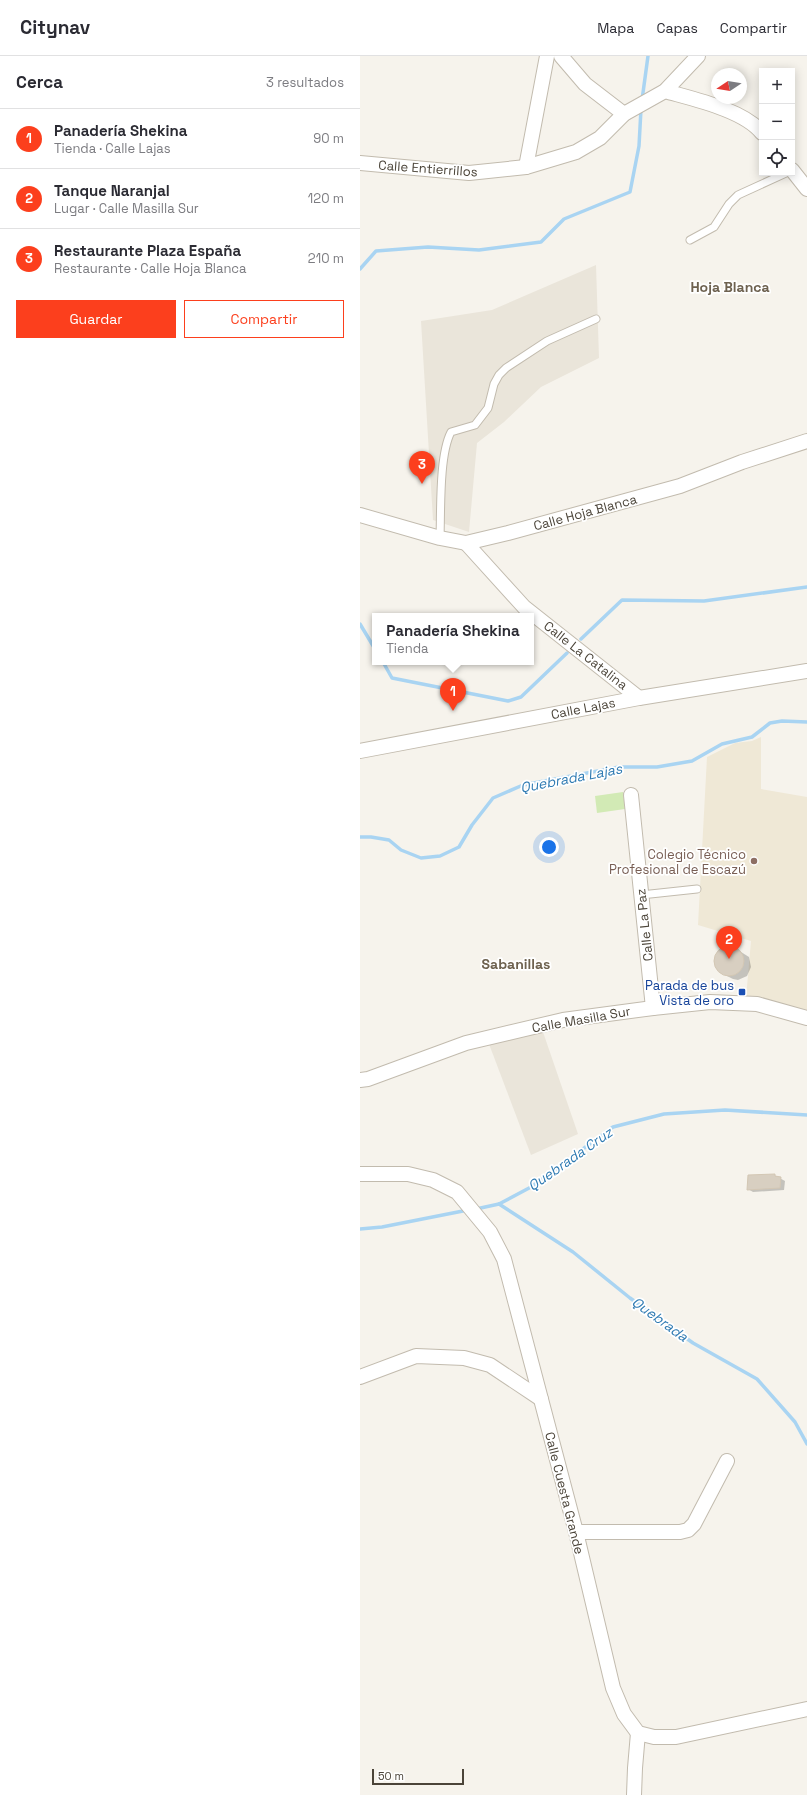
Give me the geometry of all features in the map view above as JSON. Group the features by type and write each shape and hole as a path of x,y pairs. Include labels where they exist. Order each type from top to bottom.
{"street":[{"path":"526,167 547,56"},
{"path":"561,56 585,84 630,111"},
{"name":"Calle Entierrillos","path":"360,163 469,173 526,167 576,152 600,138 630,111 661,93 698,56"},
{"path":"661,93 719,107 756,125 759,129"},
{"path":"795,174 807,189"},
{"name":"Calle Hoja Blanca","path":"360,515 440,538 466,543 680,486 742,462 807,441"},
{"name":"Calle La Catalina","path":"466,543 524,607 532,613"},
{"name":"Calle La Catalina","path":"534,615 639,698"},
{"name":"Calle Lajas","path":"360,751 639,698 807,671"},
{"name":"Calle La Paz","path":"631,795 653,1008"},
{"name":"Calle Masilla Sur","path":"360,1080 375,1077 466,1043 563,1020 710,1002 757,1004 807,1018"},
{"name":"Calle Cuesta Grande","path":"360,1174 408,1174 433,1180 457,1192 490,1232 504,1259 576,1532 613,1688 624,1714 638,1733"},
{"path":"360,1377 416,1356 464,1358 490,1365 541,1399"},
{"path":"576,1532 660,1533 688,1530 694,1524 727,1462"},
{"path":"634,1795 638,1733 654,1737 676,1737 807,1709"}],"lane":[{"path":"690,240 714,227 729,204 738,195 779,176"},
{"path":"440,538 446,441 451,432 475,425 488,408 494,384 499,375 506,368 547,341 596,319"},
{"path":"641,895 697,889"}],"shaded area":[{"path":"596,265 599,358 541,387 504,422 477,443 469,532 433,520 421,321 492,310"},
{"name":"Colegio Técnico Profesional de Escazú","path":"761,737 761,789 807,797 807,1010 746,998 751,941 698,925 707,757 735,743 752,741"},
{"path":"543,1032 578,1134 531,1155 489,1044"}],"green space":[{"path":"623,792 625,809 597,813 595,796"}],"building":[{"path":"729,946 740,950 744,961 740,972 729,976 718,972 714,961 718,950"},
{"path":"775,1174 775,1176 781,1177 780,1188 747,1190 748,1175"}],"waterway":[{"path":"642,100 648,56"},
{"path":"360,269 376,251 428,247 479,250 541,242 564,219 630,192 639,146 641,109"},
{"path":"581,639 622,600 704,601 807,587"},
{"path":"360,624 372,644"},
{"path":"385,665 392,678 508,701 521,697 567,653"},
{"name":"Quebrada Lajas","path":"360,837 389,840 401,850 421,858 440,856 459,847 472,825 493,798 523,785 619,767 657,767 692,761 722,744 752,737 770,723 782,721 807,722"},
{"name":"Quebrada Cruz","path":"476,1209 499,1204 531,1187 613,1127 664,1114 725,1110 807,1115"},
{"name":"Quebrada","path":"499,1204 573,1252 630,1298 693,1343 757,1379 795,1422 807,1444"},
{"name":"Quebrada Cruz","path":"360,1229 382,1227 468,1210"}],"place":[{"name":"Restaurante Plaza España","path":"422,484"},
{"name":"Panadería Shekina","path":"453,711"},
{"name":"Colegio Técnico Profesional de Escazú","path":"754,861"},
{"name":"Tanque Naranjal","path":"729,959"},
{"name":"Parada de bus Vista de oro","path":"742,992"}],"district":[{"name":"Hoja Blanca","path":"730,287"},
{"name":"Sabanillas","path":"516,964"}]}
